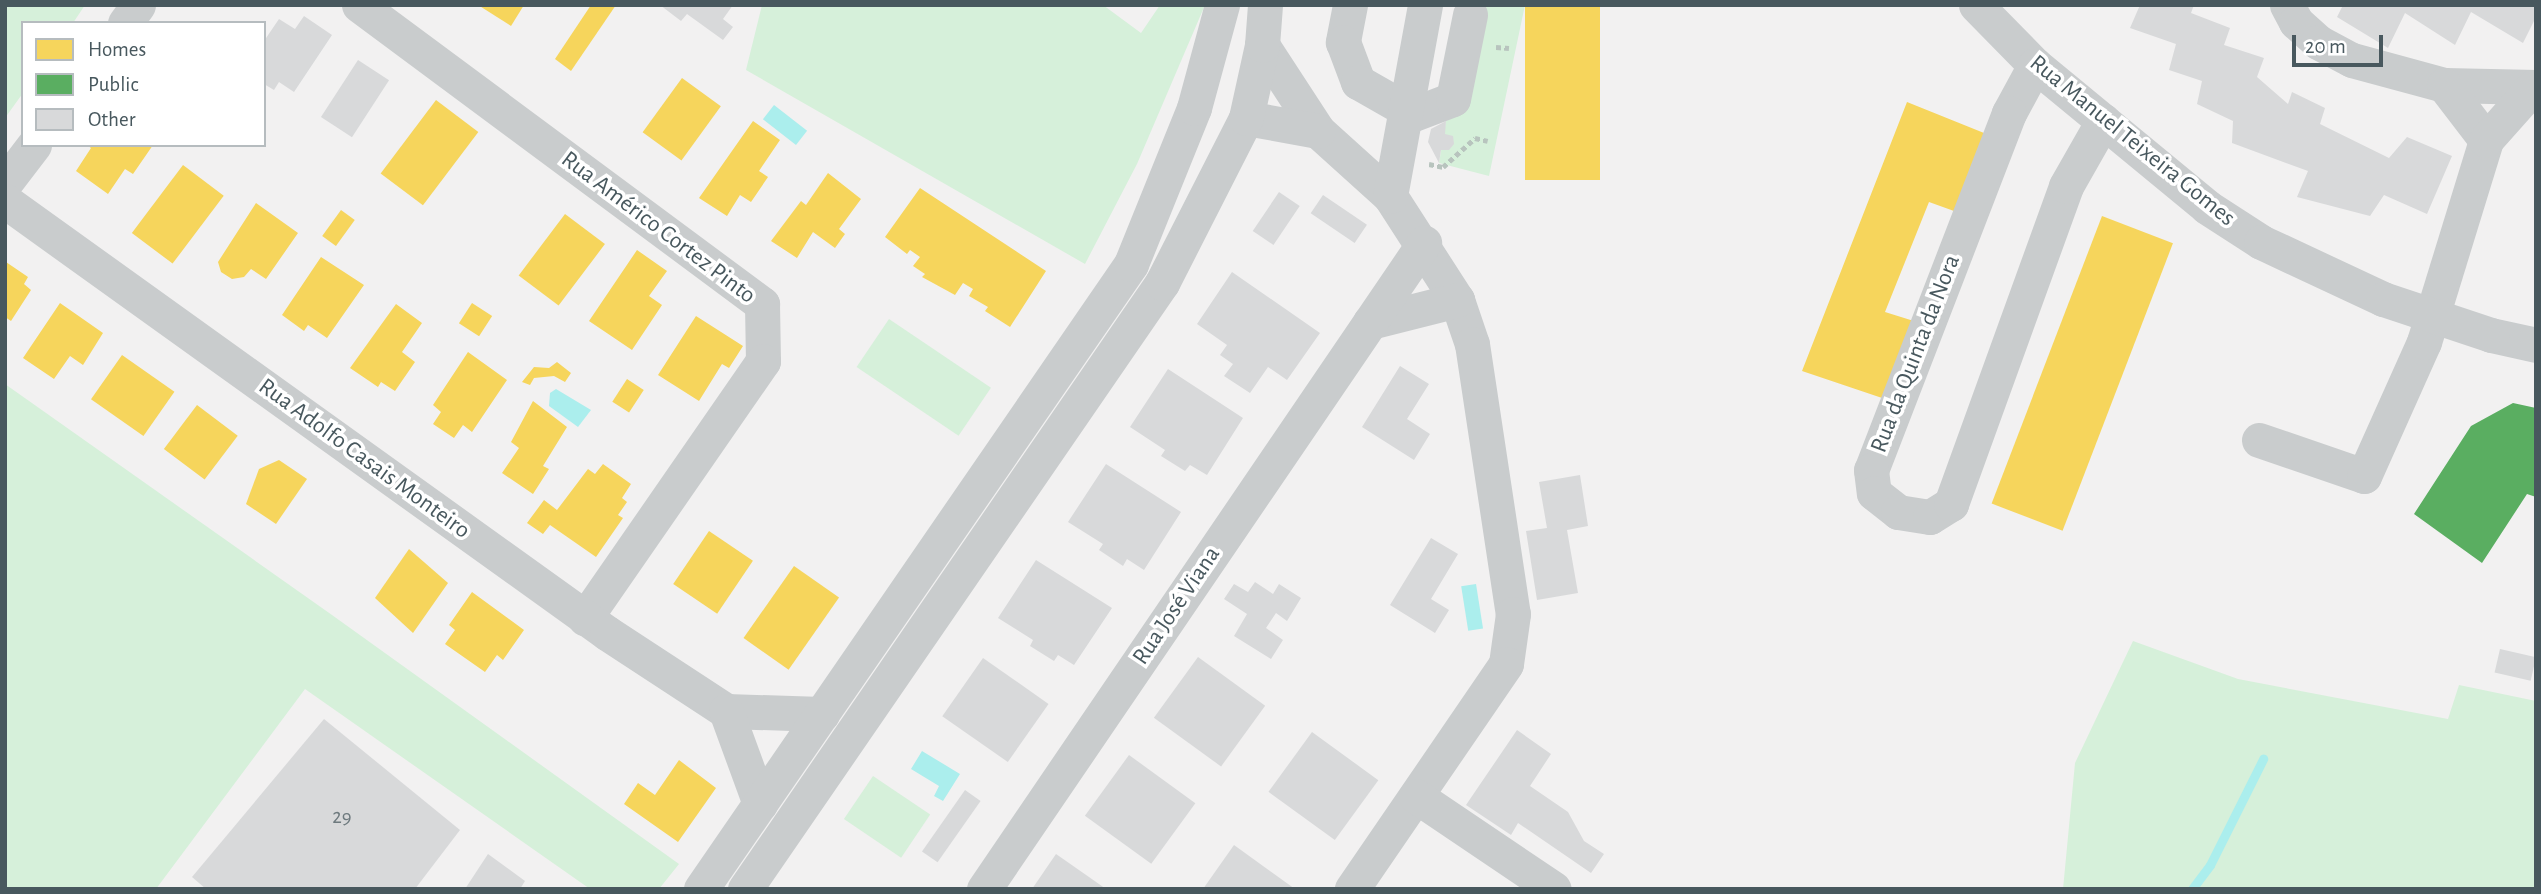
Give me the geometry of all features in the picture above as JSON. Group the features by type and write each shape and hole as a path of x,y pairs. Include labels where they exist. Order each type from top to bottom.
{"street":[{"path":"126,21 138,5"},
{"name":"Rua Américo Cortez Pinto","path":"359,5 762,304 763,361 585,618"},
{"path":"1223,5 1246,118"},
{"path":"701,889 1131,264 1194,108 1223,5"},
{"path":"746,889 1162,283 1246,118 1262,45 1265,5"},
{"path":"1349,5 1343,42 1359,82 1407,114"},
{"path":"1390,196 1425,5"},
{"name":"Rua Manuel Teixeira Gomes","path":"1976,5 2035,65 2207,207 2239,228 2318,271 2382,299 2491,335 2536,345"},
{"path":"2287,5 2296,22 2318,42 2352,60 2444,85 2534,87"},
{"path":"1407,114 1453,99 1470,15"},
{"path":"1262,45 1318,131 1390,196 1424,243 1457,300 1472,344 1513,614 1506,664 1352,889"},
{"name":"Rua da Quinta da Nora","path":"2035,65 2009,113 1871,470 1874,493 1898,512 1930,517 1951,504 2066,186 2103,121"},
{"path":"2444,85 2486,140"},
{"path":"2259,440 2364,476 2424,342 2486,140 2534,87"},
{"path":"1246,118 1318,131"},
{"path":"5,183 32,147"},
{"name":"Rua Adolfo Casais Monteiro","path":"5,201 585,618 726,711"},
{"name":"Rua José Viana","path":"984,889 1424,243"},
{"path":"1370,322 1457,300"},
{"path":"760,804 726,711 822,714"},
{"path":"1416,796 1555,889"}],"path":[{"path":"1398,158 1443,167 1475,138 1488,141"}],"green space":[{"path":"5,5 85,5 74,21 21,21 21,96 5,118"},
{"path":"762,5 1103,5 1141,33 1160,5 1205,5 1137,164 1085,264 746,70"},
{"path":"1471,5 1525,5 1489,176 1439,163 1446,121 1467,110 1483,8"},
{"path":"889,319 991,388 959,436 857,367"},
{"path":"5,384 679,864 659,889 590,889 305,689 156,889 5,889"},
{"path":"2133,641 2238,679 2448,719 2459,685 2536,701 2536,889 2063,889 2075,763"},
{"path":"873,776 930,815 901,858 844,819"}],"water":[{"path":"774,105 807,131 796,145 763,119"},
{"path":"556,389 591,410 578,427 549,406 550,393"},
{"path":"1476,584 1483,628 1468,631 1461,586"},
{"path":"922,751 960,774 943,801 934,796 939,786 911,769"}],"building: Homes":[{"path":"478,5 524,5 511,26"},
{"path":"591,5 616,5 571,71 555,59"},
{"path":"1525,5 1600,5 1600,180 1525,180"},
{"path":"682,78 721,106 681,160 643,132"},
{"path":"436,100 478,132 423,205 381,173"},
{"path":"1907,102 1984,133 1954,211 1929,202 1885,312 1917,322 1888,400 1802,371"},
{"path":"753,121 780,140 759,171 768,177 751,202 740,195 727,216 699,198"},
{"path":"152,147 133,174 125,169 108,194 76,171 91,148"},
{"path":"183,165 224,196 173,264 132,233"},
{"path":"828,173 861,199 839,229 845,234 835,248 813,232 797,258 771,241 801,201 806,205"},
{"path":"920,188 1046,271 1010,327 985,311 988,307 969,296 973,289 963,283 955,295 922,277 925,274 913,266 920,257 910,250 907,254 885,237"},
{"path":"256,203 298,233 266,279 251,269 244,277 232,279 221,272 218,262"},
{"path":"341,210 355,220 336,246 322,236"},
{"path":"565,214 605,244 559,306 519,275"},
{"path":"2102,216 2173,243 2063,531 1992,504"},
{"path":"637,250 667,271 649,296 662,305 632,350 589,321"},
{"path":"321,257 364,285 327,338 308,325 304,331 282,315"},
{"path":"6,262 28,277 24,284 31,290 11,321 5,317"},
{"path":"60,303 103,333 83,365 70,356 54,379 23,358"},
{"path":"472,303 492,316 479,336 459,323"},
{"path":"396,304 422,323 402,352 415,362 395,391 381,382 378,387 350,368"},
{"path":"696,316 743,346 729,368 722,364 699,401 658,375"},
{"path":"468,352 507,380 472,432 463,425 454,438 433,424 441,412 433,405"},
{"path":"122,355 174,392 143,436 91,399"},
{"path":"557,362 571,373 565,382 554,376 534,378 530,385 522,382 534,367 549,368"},
{"path":"627,379 644,390 629,413 612,402"},
{"path":"533,401 567,427 543,466 549,469 533,494 502,473 519,448 511,442"},
{"path":"197,405 238,436 205,480 164,449"},
{"path":"279,460 307,479 276,524 246,504 259,469"},
{"path":"603,464 631,484 622,498 627,502 618,515 623,518 596,557 550,525 543,534 527,523 544,500 557,510 588,469 595,474"},
{"path":"709,531 753,561 717,614 673,584"},
{"path":"409,549 448,583 413,633 375,598"},
{"path":"794,566 839,598 789,670 744,638"},
{"path":"472,592 524,630 503,660 497,655 485,672 445,644 455,630 449,625"},
{"path":"679,760 716,788 678,842 624,804 638,783 655,795"}],"building: Public":[{"path":"2513,403 2536,408 2536,497 2527,494 2482,563 2414,514 2471,426"}],"building: Other":[{"path":"660,5 733,5 723,19 733,27 723,40 687,14 681,21"},
{"path":"2140,5 2194,5 2191,13 2230,28 2224,45 2264,58 2257,77 2288,104 2292,92 2325,108 2320,124 2389,158 2407,137 2452,156 2427,214 2384,195 2370,216 2297,197 2308,171 2232,143 2233,121 2197,104 2202,81 2169,70 2176,44 2130,28"},
{"path":"2343,5 2536,5 2536,17 2523,43 2471,12 2455,45 2405,13 2388,48 2337,17"},
{"path":"304,16 332,35 294,92 279,82 274,90 266,85 266,38 279,19 295,29"},
{"path":"358,60 389,80 352,137 321,117"},
{"path":"1446,121 1445,134 1453,136 1454,144 1449,150 1441,150 1439,163 1428,142 1431,129"},
{"path":"1279,192 1300,206 1273,245 1253,231"},
{"path":"1323,195 1367,225 1355,243 1311,213"},
{"path":"1232,272 1320,333 1287,380 1268,367 1250,393 1224,376 1233,364 1220,355 1227,345 1197,324"},
{"path":"1400,366 1429,384 1407,419 1430,434 1414,460 1362,427"},
{"path":"1168,369 1243,418 1207,475 1190,465 1185,471 1161,456 1165,450 1130,427"},
{"path":"1106,464 1181,512 1144,570 1127,559 1123,566 1099,550 1103,544 1068,522"},
{"path":"1580,475 1588,526 1567,530 1578,593 1537,600 1526,531 1547,528 1539,482"},
{"path":"1431,538 1458,554 1431,599 1449,610 1435,633 1390,605"},
{"path":"1036,560 1112,608 1074,665 1058,655 1054,661 1030,646 1033,640 998,618"},
{"path":"1255,582 1273,594 1279,584 1301,598 1287,621 1276,613 1266,628 1283,640 1271,659 1234,636 1247,614 1224,599 1234,584 1248,592"},
{"path":"2500,649 2536,657 2531,681 2495,672"},
{"path":"1198,657 1265,706 1221,766 1154,718"},
{"path":"983,658 1049,704 1008,762 942,716"},
{"path":"324,719 460,830 415,889 206,889 192,877"},
{"path":"1517,730 1551,754 1530,786 1568,812 1584,841 1604,854 1591,873 1518,823 1511,835 1466,805"},
{"path":"1312,732 1378,780 1335,840 1269,792"},
{"path":"1129,755 1195,803 1151,864 1085,816"},
{"path":"965,790 981,801 938,862 922,851"},
{"path":"1234,845 1295,889 1203,889"},
{"path":"488,854 525,881 520,889 465,889"},
{"path":"1056,854 1089,877 1106,889 1032,889"}],"waterway":[{"path":"2192,889 2210,865 2263,759"}]}
